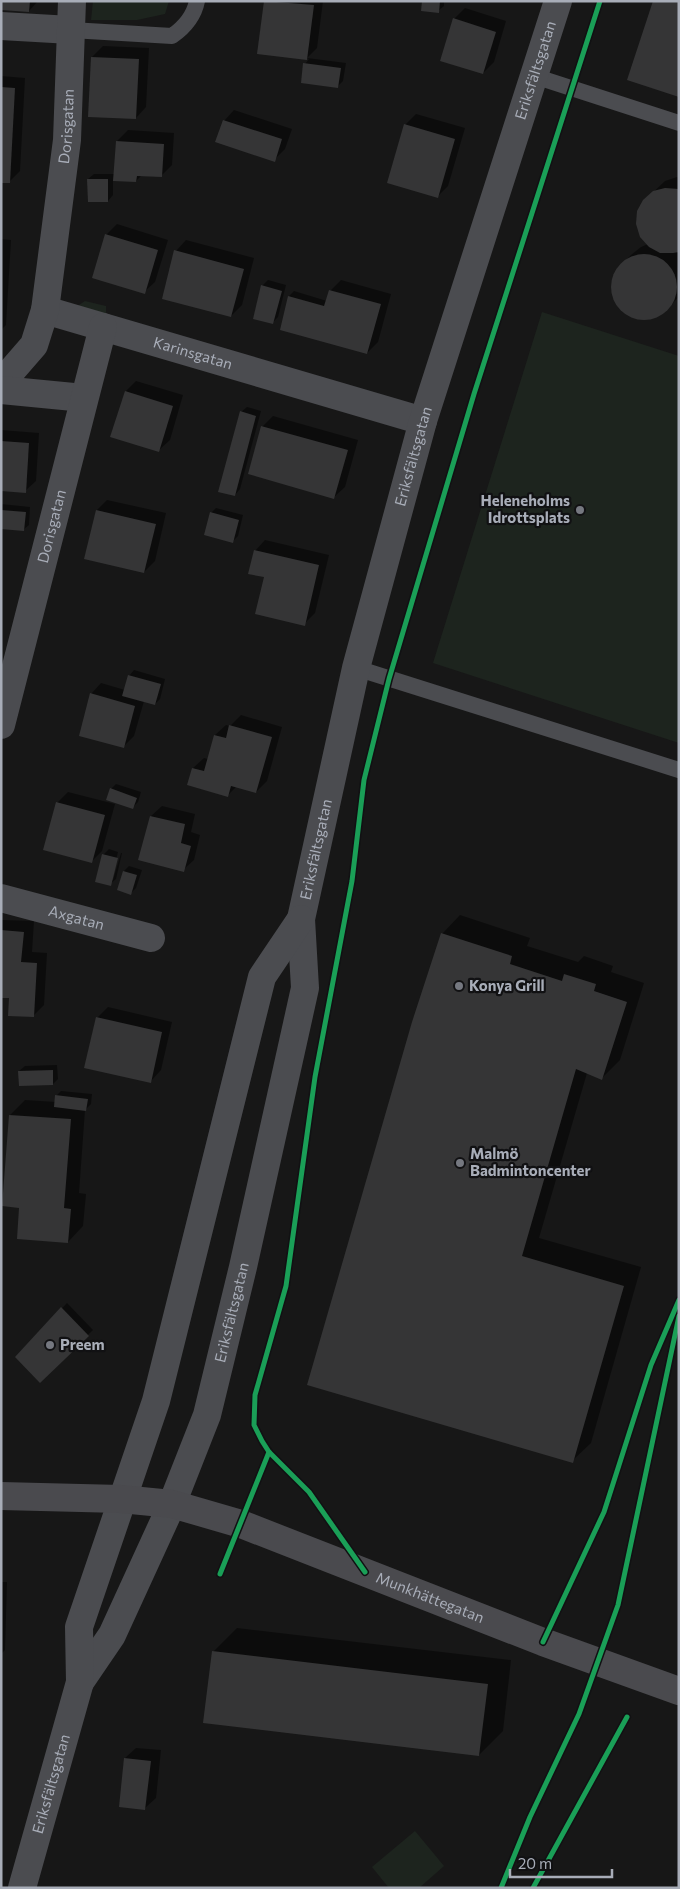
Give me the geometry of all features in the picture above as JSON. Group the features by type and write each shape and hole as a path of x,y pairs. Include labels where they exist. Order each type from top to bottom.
{"main road":[{"name":"Munkhättegatan","path":"1,1496 121,1499 172,1504 240,1524 542,1642 679,1691"}],"street":[{"name":"Dorisgatan","path":"45,310 67,140 72,1"},
{"name":"Eriksfältsgatan","path":"80,1682 112,1635 172,1504 207,1415 243,1267 305,988 301,920 356,668 423,421 558,1"},
{"path":"1,26 71,30"},
{"path":"1,383 34,345 45,310"},
{"name":"Karinsgatan","path":"45,310 423,421"},
{"name":"Dorisgatan","path":"1,725 103,327"},
{"path":"1,390 84,398"},
{"name":"Axgatan","path":"1,898 151,938"},
{"name":"Eriksfältsgatan","path":"22,1888 80,1682 79,1627 156,1400 262,977 301,920"}],"lane":[{"path":"71,30 172,36 181,30 195,13 196,1"},
{"path":"534,76 679,123"},
{"path":"356,668 679,770"}],"shaded area":[{"path":"93,1 169,1 165,14 137,20 91,20"},
{"path":"85,301 106,306 106,320 83,332 67,329 76,307"},
{"name":"Heleneholms Idrottsplats","path":"542,312 679,356 679,743 433,663"},
{"path":"415,1831 444,1866 419,1888 389,1888 372,1867"}],"building":[{"path":"1,1 30,1 29,12 1,10"},
{"path":"264,1 314,5 307,60 257,54"},
{"path":"422,1 440,1 439,13 421,11"},
{"path":"653,1 679,1 679,97 627,80"},
{"path":"453,18 496,32 483,74 440,61"},
{"path":"91,57 139,59 136,119 88,117"},
{"path":"303,63 341,68 338,88 301,83"},
{"path":"1,87 15,88 10,183 1,183"},
{"path":"223,120 282,139 275,162 215,142"},
{"path":"404,124 455,139 438,198 387,183"},
{"path":"116,141 164,144 162,177 137,176 136,182 113,181"},
{"path":"87,179 108,179 108,202 88,202"},
{"path":"665,188 679,189 679,252 660,253 649,247 640,237 636,224 637,211 643,200 653,191"},
{"path":"105,234 158,250 145,294 92,278"},
{"path":"174,250 244,269 231,317 162,299"},
{"path":"644,254 657,257 667,264 674,274 677,287 674,300 667,310 657,317 644,320 631,317 621,310 614,300 611,287 614,274 621,264 631,257"},
{"path":"261,285 282,291 273,324 253,319"},
{"path":"329,290 381,304 367,354 280,330 288,296 324,306"},
{"path":"125,391 173,406 159,452 110,437"},
{"path":"240,411 256,416 235,496 218,492"},
{"path":"261,426 348,450 334,499 248,474"},
{"path":"1,441 29,443 26,493 1,491"},
{"path":"1,510 26,512 24,531 1,529"},
{"path":"96,510 156,524 144,573 84,559"},
{"path":"210,512 239,520 233,543 204,535"},
{"path":"254,550 319,565 305,626 255,614 264,577 248,574"},
{"path":"128,675 161,684 155,705 122,696"},
{"path":"90,693 135,706 124,748 79,736"},
{"path":"229,725 272,737 256,793 231,786 228,797 187,785 192,768 204,771 214,735 226,738"},
{"path":"110,788 137,798 133,809 106,800"},
{"path":"56,802 105,815 92,863 43,850"},
{"path":"150,816 185,824 181,843 191,846 184,872 138,860"},
{"path":"102,854 118,858 111,886 95,882"},
{"path":"123,871 137,875 131,895 117,890"},
{"path":"1,930 24,932 21,962 37,963 34,1017 8,1016 9,998 1,998"},
{"name":"Malmö Badmintoncenter","path":"441,933 512,956 510,964 562,981 564,974 596,984 594,991 627,1002 602,1080 576,1069 522,1256 624,1286 573,1463 307,1385 412,1022"},
{"path":"96,1017 162,1032 151,1083 84,1068"},
{"path":"53,1070 53,1085 19,1086 18,1071"},
{"path":"55,1095 88,1099 86,1111 54,1107"},
{"path":"9,1115 71,1119 64,1208 71,1209 68,1243 17,1239 19,1208 2,1206"},
{"path":"61,1307 89,1336 40,1383 15,1357"},
{"path":"212,1651 488,1684 479,1756 203,1723"},
{"path":"124,1758 151,1761 145,1810 119,1807"}],"cycle path":[{"path":"365,1572 309,1492 269,1452 262,1441 254,1425 255,1395 286,1286 315,1077 352,881 364,780 389,679 474,394 600,1"},
{"path":"543,1642 604,1512 651,1365 679,1300"},
{"path":"501,1888 530,1817 579,1714 618,1605 679,1316"},
{"path":"220,1574 269,1452"},
{"path":"533,1888 627,1717"}],"place":[{"name":"Heleneholms Idrottsplats","path":"580,510"},
{"name":"Konya Grill","path":"459,986"},
{"name":"Malmö Badmintoncenter","path":"460,1163"},
{"name":"Preem","path":"50,1345"}]}
